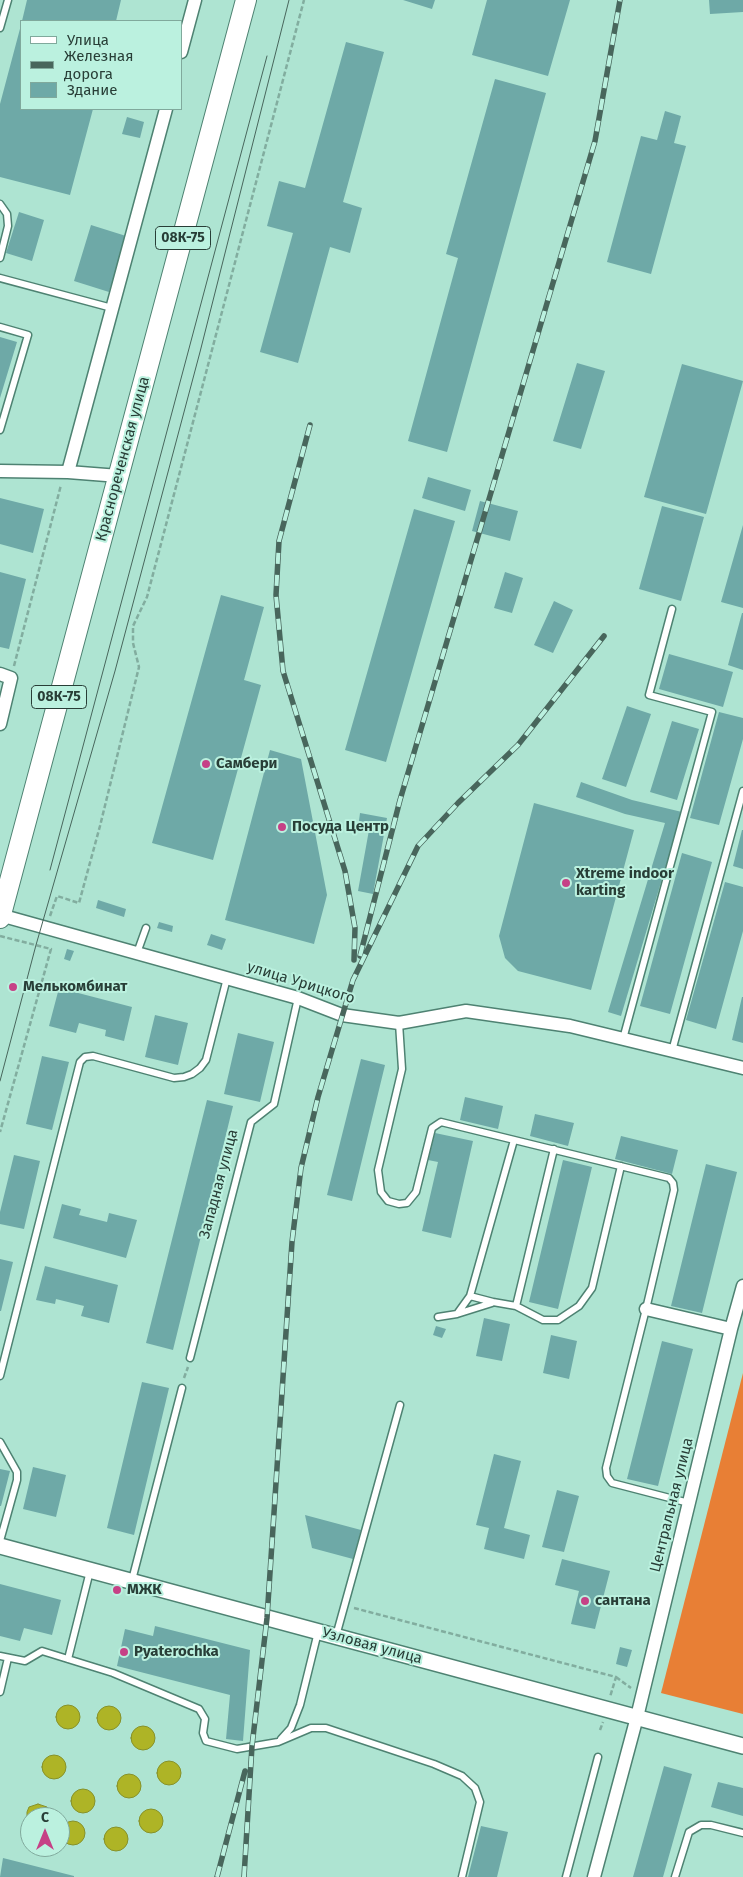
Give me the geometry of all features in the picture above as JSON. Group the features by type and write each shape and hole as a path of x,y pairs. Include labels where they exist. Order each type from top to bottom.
{"main road":[{"name":"Краснореченская улица","path":"0,916 246,0"}],"street":[{"path":"182,48 195,0"},
{"path":"66,472 166,110"},
{"path":"0,470 119,476"},
{"path":"0,724 6,676"},
{"name":"улица Урицкого","path":"0,916 298,998 342,1015 399,1023 466,1011 570,1026 743,1068"},
{"name":"Центральная улица","path":"594,1877 637,1717 743,1286"},
{"path":"646,1309 731,1329"},
{"name":"Узловая улица","path":"0,1546 743,1746"}],"lane":[{"path":"0,28 8,0"},
{"path":"0,204 7,214 8,226 0,258"},
{"path":"0,278 112,308"},
{"path":"0,327 28,335 0,430"},
{"path":"622,1039 712,712 648,694 672,609"},
{"path":"672,1051 743,791"},
{"path":"137,953 146,928"},
{"path":"0,1376 80,1062 85,1057 93,1056 174,1078 192,1074 206,1060 227,978"},
{"name":"Западная улица","path":"190,1358 251,1122 274,1104 298,998"},
{"path":"399,1023 402,1069 378,1170 381,1192 388,1201 399,1204 407,1203 416,1192 432,1128 440,1122 669,1178 673,1183 674,1190 606,1468 607,1476 612,1483 689,1503"},
{"path":"457,1314 470,1296 514,1140"},
{"path":"516,1306 554,1149"},
{"path":"470,1296 516,1306 543,1320 558,1320 580,1306 592,1288 620,1166"},
{"path":"438,1318 493,1302"},
{"path":"132,1580 182,1388"},
{"path":"336,1636 400,1405"},
{"path":"0,1442 17,1472 17,1480 0,1541"},
{"path":"68,1659 90,1570"},
{"path":"278,1742 291,1728 300,1705 318,1631"},
{"path":"0,1656 24,1662 42,1651 113,1673 199,1709 205,1719 203,1733 206,1741 237,1749 278,1742 304,1730 326,1728 434,1764 462,1776 475,1788 480,1802 462,1877"},
{"path":"0,1692 8,1658"},
{"path":"566,1877 598,1757"},
{"path":"675,1877 689,1832 695,1828 701,1825 711,1825 743,1834"}],"path":[{"path":"46,928 57,896 79,903 139,667 133,643 134,626 147,596 304,0"},
{"path":"6,676 66,472"},
{"path":"0,936 50,949 0,1132"},
{"path":"182,1388 190,1358"},
{"path":"345,1605 616,1677 630,1687 643,1691"},
{"path":"600,1730 616,1677"}],"shaded area":[{"path":"743,1373 743,1714 661,1693"},
{"path":"68,1705 77,1708 80,1717 77,1726 68,1729 59,1726 56,1717 59,1708"},
{"path":"109,1706 118,1709 121,1718 118,1727 109,1730 100,1727 97,1718 100,1709"},
{"path":"143,1726 152,1729 155,1738 152,1747 143,1750 134,1747 131,1738 134,1729"},
{"path":"54,1755 63,1758 66,1767 63,1776 54,1779 45,1776 42,1767 45,1758"},
{"path":"169,1761 178,1764 181,1773 178,1782 169,1785 160,1782 157,1773 160,1764"},
{"path":"129,1774 138,1777 141,1786 138,1795 129,1798 120,1795 117,1786 120,1777"},
{"path":"83,1789 92,1792 95,1801 92,1810 83,1813 74,1810 71,1801 74,1792"},
{"path":"38,1804 47,1807 29,1807"},
{"path":"151,1809 160,1812 163,1821 160,1830 151,1833 142,1830 139,1821 142,1812"},
{"path":"70,1822 78,1822 84,1828 85,1833 82,1842 70,1844"},
{"path":"116,1827 125,1830 128,1839 125,1848 116,1851 107,1848 104,1839 107,1830"}],"building":[{"path":"27,0 121,0 116,20 22,20"},
{"path":"403,0 435,0 432,9"},
{"path":"487,0 570,0 548,76 472,55"},
{"path":"709,0 743,0 743,12 710,14"},
{"path":"20,29 20,110 93,110 70,195 0,177 0,104"},
{"path":"346,42 384,52 343,202 362,208 350,253 330,247 298,363 260,352 293,233 267,226 279,181 305,188"},
{"path":"495,79 546,93 447,452 408,441 458,258 446,254"},
{"path":"665,111 681,116 674,143 686,146 651,274 607,262 641,136 657,140"},
{"path":"127,117 144,122 140,138 122,134"},
{"path":"19,212 44,220 32,261 6,253"},
{"path":"91,225 126,236 109,292 74,281"},
{"path":"0,337 17,342 0,398"},
{"path":"577,363 605,371 581,449 553,441"},
{"path":"682,364 743,381 706,514 644,497"},
{"path":"428,477 471,490 465,511 422,498"},
{"path":"0,498 44,509 33,553 0,544"},
{"path":"480,501 518,511 510,541 472,531"},
{"path":"662,506 704,517 681,601 639,589"},
{"path":"414,509 455,521 386,762 345,750"},
{"path":"743,525 743,608 721,602"},
{"path":"0,572 26,579 9,649 0,647"},
{"path":"505,572 523,578 512,613 494,608"},
{"name":"Самбери","path":"221,595 264,607 244,680 261,685 213,860 152,843"},
{"path":"554,601 573,610 553,653 534,645"},
{"path":"743,613 743,670 728,665"},
{"path":"669,654 733,672 723,707 659,689"},
{"path":"627,706 651,714 626,787 602,779"},
{"path":"719,712 743,718 743,739 719,825 690,818"},
{"path":"672,721 699,729 677,800 650,792"},
{"name":"Посуда Центр","path":"270,750 301,759 327,895 314,944 225,920"},
{"path":"581,782 632,800 682,812 621,1016 608,1012 665,823 625,814 576,797"},
{"name":"Xtreme indoor karting","path":"534,803 634,830 591,990 518,971 505,958 499,936"},
{"path":"360,813 387,818 373,894 358,891 369,830 358,828"},
{"path":"743,830 743,869 733,866"},
{"path":"682,853 712,862 670,1014 640,1006"},
{"path":"725,882 743,887 743,931 716,1029 686,1020"},
{"path":"98,900 126,909 124,917 96,908"},
{"path":"159,922 173,926 172,932 157,928"},
{"path":"211,934 226,939 222,950 207,945"},
{"path":"67,949 74,951 70,961 64,959"},
{"path":"59,988 132,1007 124,1041 105,1036 106,1030 79,1023 76,1033 49,1026"},
{"path":"743,997 743,1043 732,1040"},
{"path":"155,1015 188,1023 178,1065 145,1057"},
{"path":"238,1033 274,1042 260,1102 224,1094"},
{"path":"42,1056 69,1062 52,1130 26,1124"},
{"path":"361,1059 385,1065 352,1201 327,1195"},
{"path":"465,1097 503,1106 498,1129 460,1120"},
{"path":"207,1100 233,1106 173,1350 146,1343"},
{"path":"535,1114 574,1123 568,1146 530,1136"},
{"path":"435,1133 473,1141 451,1238 422,1231 438,1162 428,1160"},
{"path":"621,1136 678,1150 672,1174 615,1159"},
{"path":"14,1155 40,1161 24,1229 0,1224 0,1212"},
{"path":"563,1160 592,1167 558,1309 529,1302"},
{"path":"706,1164 737,1172 702,1313 671,1306"},
{"path":"62,1204 81,1209 79,1215 107,1222 109,1213 137,1220 126,1258 53,1238"},
{"path":"0,1259 13,1262 1,1311 0,1311"},
{"path":"45,1266 118,1285 109,1323 81,1316 84,1306 56,1299 55,1304 36,1300"},
{"path":"484,1318 510,1324 502,1361 476,1356"},
{"path":"436,1326 446,1329 442,1338 433,1335"},
{"path":"551,1335 577,1341 569,1379 543,1373"},
{"path":"662,1341 693,1349 658,1486 627,1479"},
{"path":"142,1382 169,1388 134,1535 107,1528"},
{"path":"494,1454 521,1461 504,1528 530,1535 524,1559 484,1549 489,1528 476,1525"},
{"path":"33,1467 66,1475 56,1517 23,1509"},
{"path":"0,1469 10,1471 1,1506 0,1506"},
{"path":"557,1490 579,1496 564,1552 542,1547"},
{"path":"305,1515 361,1530 353,1559 312,1548"},
{"path":"562,1559 610,1571 595,1629 571,1624 579,1591 555,1585"},
{"path":"0,1584 61,1600 52,1635 24,1628 20,1641 0,1636"},
{"path":"155,1626 250,1650 243,1741 226,1739 230,1695 117,1666 125,1629 153,1636"},
{"path":"620,1647 632,1650 627,1667 616,1664"},
{"path":"664,1766 692,1774 663,1877 633,1877"},
{"path":"718,1782 743,1788 743,1816 711,1807"},
{"path":"481,1826 508,1832 497,1877 468,1877"},
{"path":"3,1858 74,1876 74,1877 0,1877"}],"tram line":[{"path":"0,1081 36,945 115,671 200,352 289,0"},
{"path":"50,870 267,56"}],"railway":[{"path":"360,956 400,800 595,141 620,0"},
{"path":"310,425 279,541 276,595 283,671 345,871 355,928 354,960"},
{"path":"244,1877 252,1746 267,1618 292,1242 301,1168 318,1097 353,980 418,846 458,803 518,745 604,636"},
{"path":"217,1877 245,1771"}],"place":[{"name":"Самбери","path":"206,764"},
{"name":"Посуда Центр","path":"282,827"},
{"name":"Xtreme indoor karting","path":"566,883"},
{"name":"Мелькомбинат","path":"13,987"},
{"name":"МЖК","path":"117,1590"},
{"name":"сантана","path":"585,1601"},
{"name":"Pyaterochka","path":"124,1652"}]}
